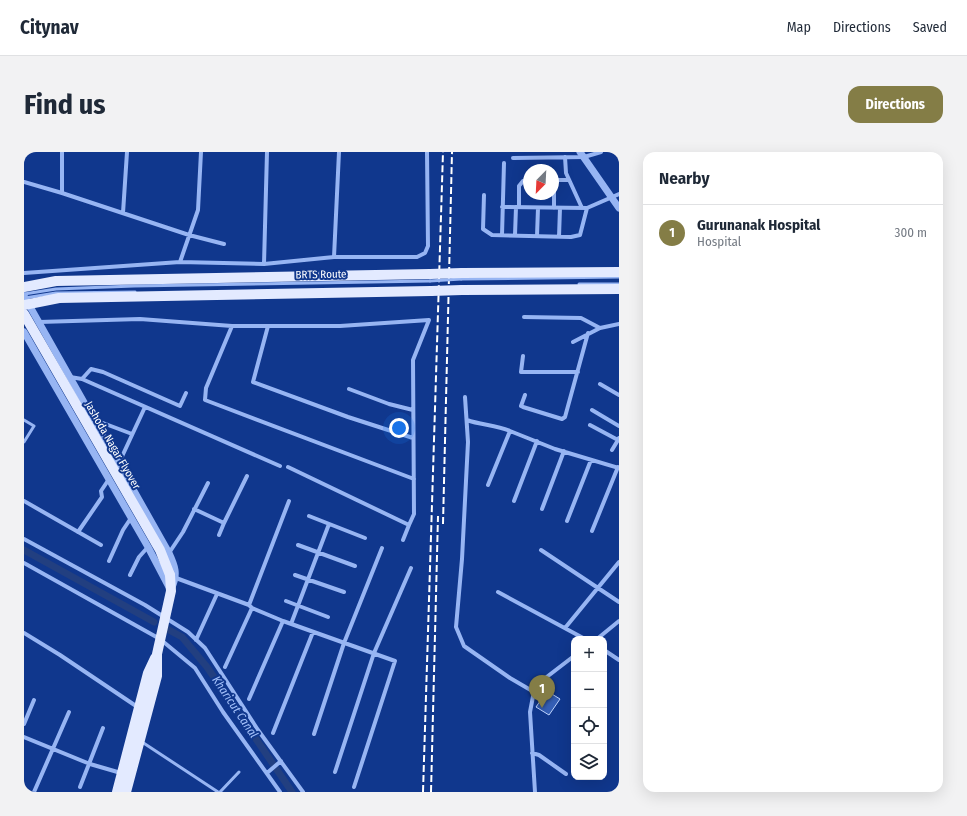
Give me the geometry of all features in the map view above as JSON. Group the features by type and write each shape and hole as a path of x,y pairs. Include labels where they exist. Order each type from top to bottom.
{"main road":[{"path":"25,299 431,283 462,276 619,272"},
{"path":"24,287 56,281 431,283 462,288 619,289"},
{"name":"Jashoda Nagar Flyover","path":"24,314 160,550 173,577 157,654"},
{"path":"126,792 126,775 148,673 157,654"},
{"path":"117,792 141,741 157,676 157,654"}],"street":[{"path":"62,152 62,193"},
{"path":"123,213 127,152"},
{"path":"180,262 198,210 201,152"},
{"path":"264,264 267,152"},
{"path":"334,257 339,152"},
{"path":"24,273 180,262 264,264 334,257 417,257 425,253 428,246 427,152"},
{"path":"513,158 565,157 602,152"},
{"path":"582,155 619,208"},
{"path":"565,157 569,180 582,208"},
{"path":"502,235 504,163"},
{"path":"559,180 569,180"},
{"path":"24,182 189,235 224,244"},
{"path":"515,235 521,183 523,182"},
{"path":"502,207 587,208 610,196 619,194"},
{"path":"484,195 482,229 492,235 559,237 580,235 587,208"},
{"path":"554,200 554,208"},
{"path":"537,236 538,208"},
{"path":"559,237 560,208"},
{"path":"25,299 169,553 176,570 173,577 291,624 396,660 354,787"},
{"path":"524,317 581,318 600,328"},
{"path":"24,320 39,322 140,319 232,326 340,326 430,320 413,360 414,514 403,540"},
{"path":"573,342 600,328 619,324"},
{"path":"232,326 206,388 205,400 414,479"},
{"path":"268,326 253,382 348,417 413,438"},
{"path":"24,332 148,547 170,591"},
{"path":"525,395 521,406 562,419 566,415 588,333"},
{"path":"524,356 521,372 578,372"},
{"path":"82,379 91,369 103,372 180,406 186,393"},
{"path":"70,377 82,379 280,466"},
{"path":"600,384 619,395"},
{"path":"349,389 389,404 413,410"},
{"path":"465,397 468,442 462,559 456,627 464,646 510,678 534,692"},
{"path":"118,463 145,407"},
{"path":"592,410 619,426"},
{"path":"94,419 132,434"},
{"path":"467,420 484,426 500,427 564,452 619,468 592,532"},
{"path":"590,425 618,439 612,450"},
{"path":"488,485 510,431"},
{"path":"514,501 537,442"},
{"path":"542,509 564,452"},
{"path":"567,521 591,460"},
{"path":"288,467 409,525"},
{"path":"219,535 247,476"},
{"path":"78,532 102,497 101,491 109,479"},
{"path":"169,553 183,532 208,482"},
{"path":"24,501 101,545"},
{"path":"226,667 289,501"},
{"path":"194,510 224,523"},
{"path":"309,516 365,538"},
{"path":"109,561 123,530 131,518"},
{"path":"291,624 329,524"},
{"path":"24,539 165,616 188,632 205,648 303,792"},
{"path":"298,545 356,566"},
{"path":"130,575 139,557 148,547"},
{"path":"314,734 344,643 382,548"},
{"path":"541,550 619,602"},
{"path":"565,628 619,562"},
{"path":"24,563 160,638 195,668 223,712 280,792"},
{"path":"335,772 374,653 411,568"},
{"path":"295,574 344,592"},
{"path":"498,592 580,636"},
{"path":"196,640 217,594"},
{"path":"286,601 328,617"},
{"path":"249,699 283,621"},
{"path":"601,636 619,621"},
{"path":"273,733 313,632"},
{"path":"24,633 60,655 140,709"},
{"path":"607,652 619,660"},
{"path":"535,792 530,712 535,686 571,658"},
{"path":"24,724 34,700"},
{"path":"34,792 69,712"},
{"path":"80,787 103,728"},
{"path":"24,737 90,764 126,775"},
{"path":"532,753 539,754 566,774"},
{"path":"267,773 281,761"}],"lane":[{"path":"462,276 619,277"},
{"path":"572,284 619,284"},
{"path":"462,288 556,285"},
{"path":"25,299 56,293 143,291"},
{"path":"24,420 34,426 24,442"},
{"path":"141,741 219,792 239,772"}],"building":[{"path":"547,691 560,699 549,715 536,707"}],"waterway":[{"name":"Kharicut Canal","path":"24,550 154,622"},
{"name":"Kharicut Canal","path":"169,630 182,637 207,667 292,792"}],"railway":[{"path":"423,792 443,152"},
{"path":"443,524 452,152"},
{"path":"431,792 438,516"}],"place":[{"name":"Gurunanak Hospital","path":"542,708"}]}
